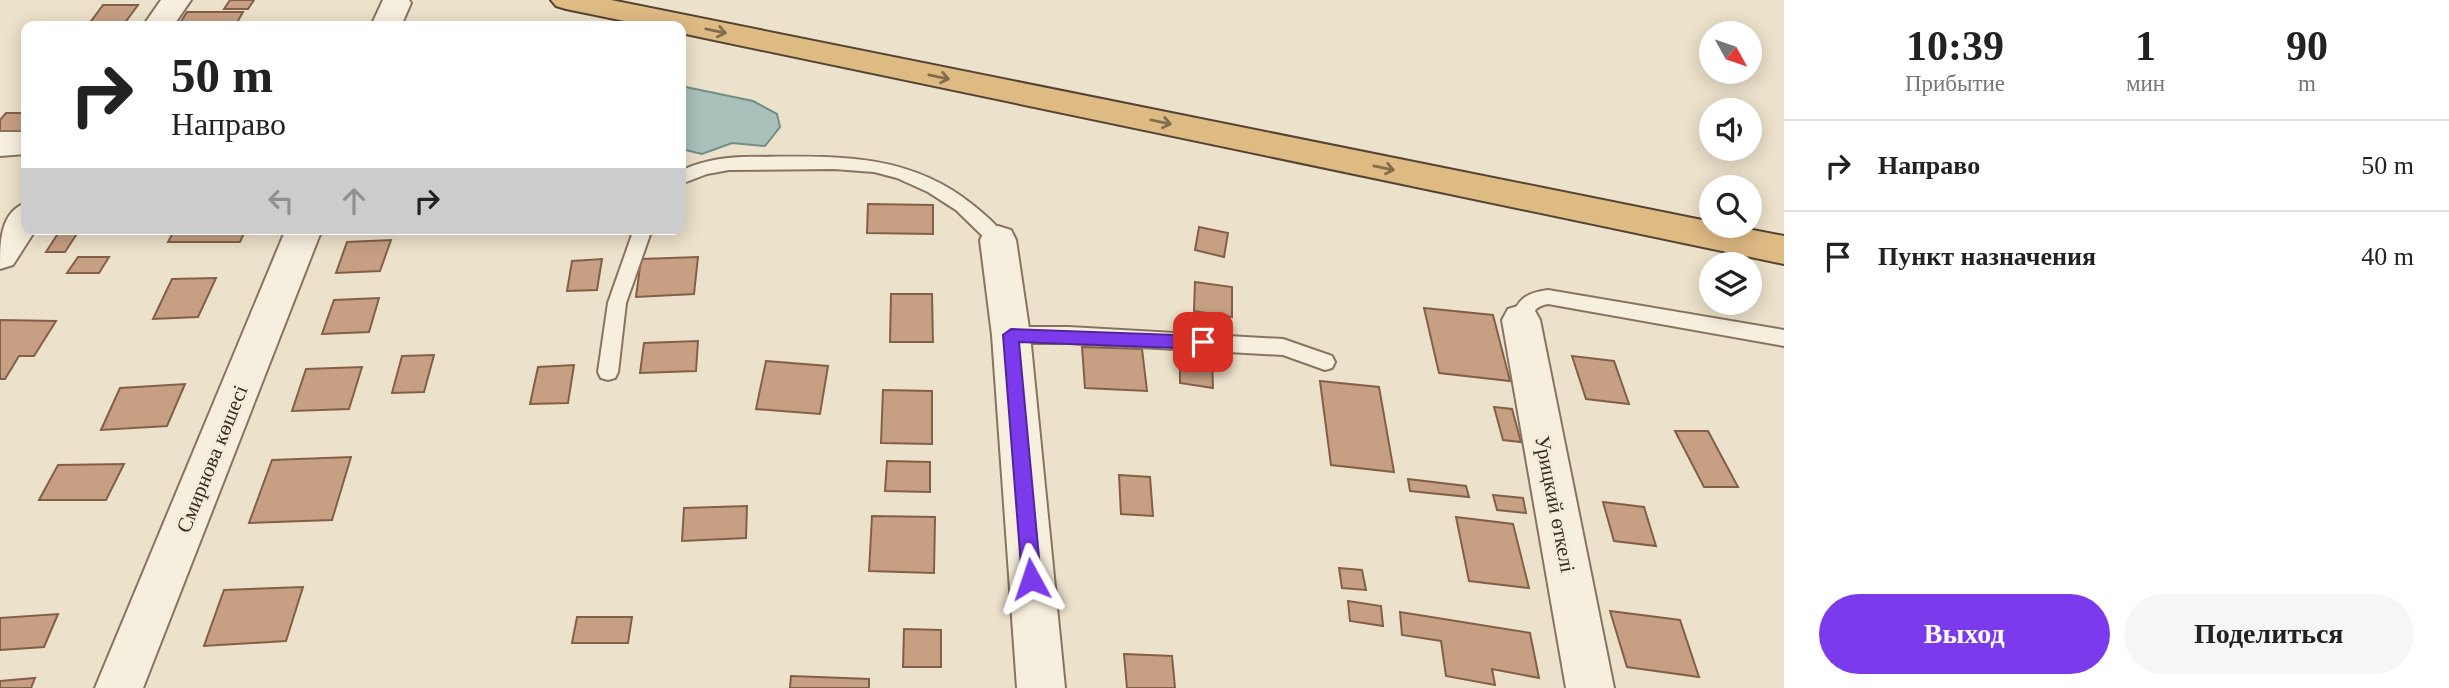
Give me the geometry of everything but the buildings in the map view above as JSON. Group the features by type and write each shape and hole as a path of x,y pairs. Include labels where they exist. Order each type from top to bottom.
{"highway":[{"path":"566,0 604,4 686,21"},
{"path":"686,21 1784,250"}],"street":[{"path":"161,21 176,0"},
{"path":"0,144 21,143"},
{"path":"0,255 21,224"},
{"name":"Смирнова көшесі","path":"119,688 302,235"},
{"path":"998,240 1011,335 1041,688"},
{"name":"Урицкий өткелі","path":"1521,320 1590,688"}],"lane":[{"path":"686,175 696,169 732,163 856,164 887,168 951,197 981,219 998,240"},
{"path":"608,372 617,303 641,235"},
{"path":"1521,320 1524,307 1534,299 1548,297 1784,338"},
{"path":"1011,335 1069,335 1283,347 1325,362"}],"water":[{"path":"686,87 753,101 777,114 780,127 765,146 732,143 702,154 686,150"}],"route":[{"path":"1031,579 1011,335 1069,335 1203,342"}]}
